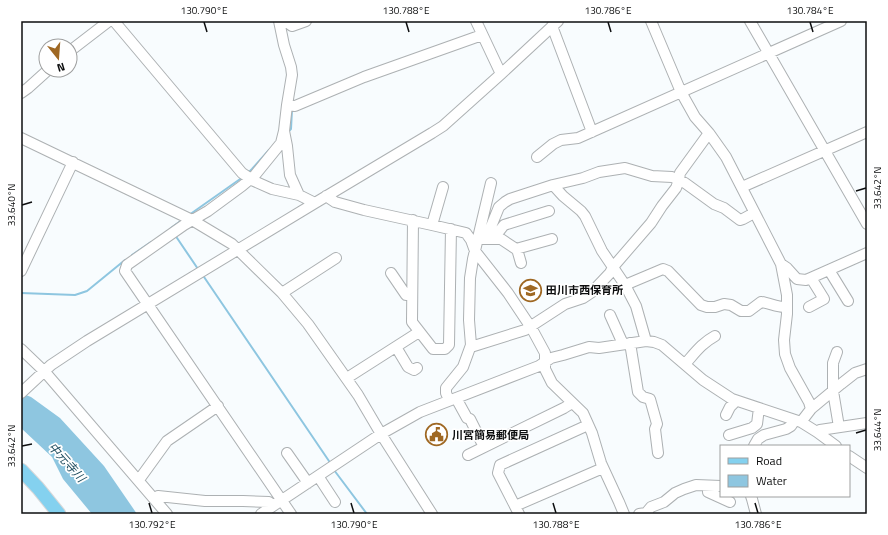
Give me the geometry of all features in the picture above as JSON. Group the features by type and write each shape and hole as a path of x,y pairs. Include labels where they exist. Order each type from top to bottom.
{"main road":[{"path":"21,470 59,514"}],"street":[{"path":"78,45 109,21"},
{"path":"114,21 242,173 272,190 299,195 315,202"},
{"path":"282,21 292,26 306,21"},
{"path":"282,21 284,45 292,75 281,143 251,179 208,211 192,220 127,265 125,271 291,514"},
{"path":"476,21 501,74"},
{"path":"651,21 681,92 695,117 709,132 726,157 781,264 787,295 784,340 785,354 790,368 812,409"},
{"path":"750,21 867,224"},
{"path":"537,157 553,144 561,140 578,138 592,132 769,53 834,22"},
{"path":"21,393 51,365 87,341 315,202 432,134 501,74 555,24 592,132"},
{"path":"287,105 295,106 364,77 482,35"},
{"path":"21,93 39,78"},
{"path":"284,131 290,176 299,195"},
{"path":"471,345 474,346 526,330 565,304 583,298 592,292 610,273 613,267 651,223 676,188 680,173 709,132"},
{"path":"742,187 867,132"},
{"path":"21,138 192,220 232,244 282,293 308,324 358,394 381,434 432,514"},
{"path":"21,271 73,162"},
{"path":"486,239 499,207 510,199 599,172 625,168 652,176 672,177 679,180 714,204 724,208 740,220 754,213"},
{"path":"486,239 491,183"},
{"path":"553,185 585,216 602,251 625,285 636,306 646,341"},
{"path":"432,225 443,187"},
{"path":"326,196 335,202 364,210 466,233 471,240 475,251 508,293 545,353 545,370 552,383 583,413 620,513"},
{"path":"484,447 470,420 453,399 446,393 446,388 463,368 471,345 469,320 470,283 475,251 486,239 504,225 549,211"},
{"path":"413,220 412,322 433,349 445,349 449,345 451,230"},
{"path":"486,239 501,239 516,249 552,239"},
{"path":"517,249 521,263"},
{"path":"781,264 797,279 806,280 867,254"},
{"path":"282,293 336,258"},
{"path":"625,285 663,269 668,271 701,305 707,308 724,304 741,311 749,311 761,302 782,308 787,307"},
{"path":"829,270 848,301"},
{"path":"391,273 406,295 412,295"},
{"path":"809,307 824,299 811,278"},
{"path":"610,315 627,344 638,392 643,397 650,399 657,424 655,429 658,453"},
{"path":"347,378 419,332"},
{"path":"685,364 707,340 715,336"},
{"path":"261,514 381,434 420,412 539,366 551,358 589,348 599,348 646,341 662,345 703,380 732,399 798,421 817,432 835,445"},
{"path":"396,347 408,367 414,370 417,368"},
{"path":"21,349 167,514"},
{"path":"837,352 833,363 833,391 839,427"},
{"path":"755,445 764,435 791,426 855,373 867,369"},
{"path":"726,415 730,407 736,401"},
{"path":"468,455 564,408 572,402"},
{"path":"138,480 167,441 218,406"},
{"path":"729,435 752,428 757,424 759,408"},
{"path":"817,432 820,430 867,423"},
{"path":"588,425 500,466 498,473 517,510 603,468"},
{"path":"287,453 308,483"},
{"path":"850,459 867,468"},
{"path":"318,476 335,502"},
{"path":"644,514 651,507 664,502 675,493 684,489 696,485 720,486"},
{"path":"708,486 708,492 730,502"},
{"path":"154,499 158,496 205,501 269,502 273,506"},
{"path":"752,497 756,514"}],"water":[{"name":"中元寺川","path":"21,393 31,397 60,418 104,466 137,514 92,514 63,479 52,457 21,428"}],"waterway":[{"path":"288,132 291,129 292,110"},
{"path":"248,173 269,150"},
{"path":"189,215 243,177"},
{"path":"171,228 182,220"},
{"path":"175,235 198,269"},
{"path":"132,255 151,242"},
{"path":"21,293 75,295 87,291 125,260"},
{"path":"202,274 331,464"},
{"path":"334,470 367,514"}],"place":[{"name":"田川市西保育所","path":"530,290"},
{"name":"川宮簡易郵便局","path":"436,435"}]}
